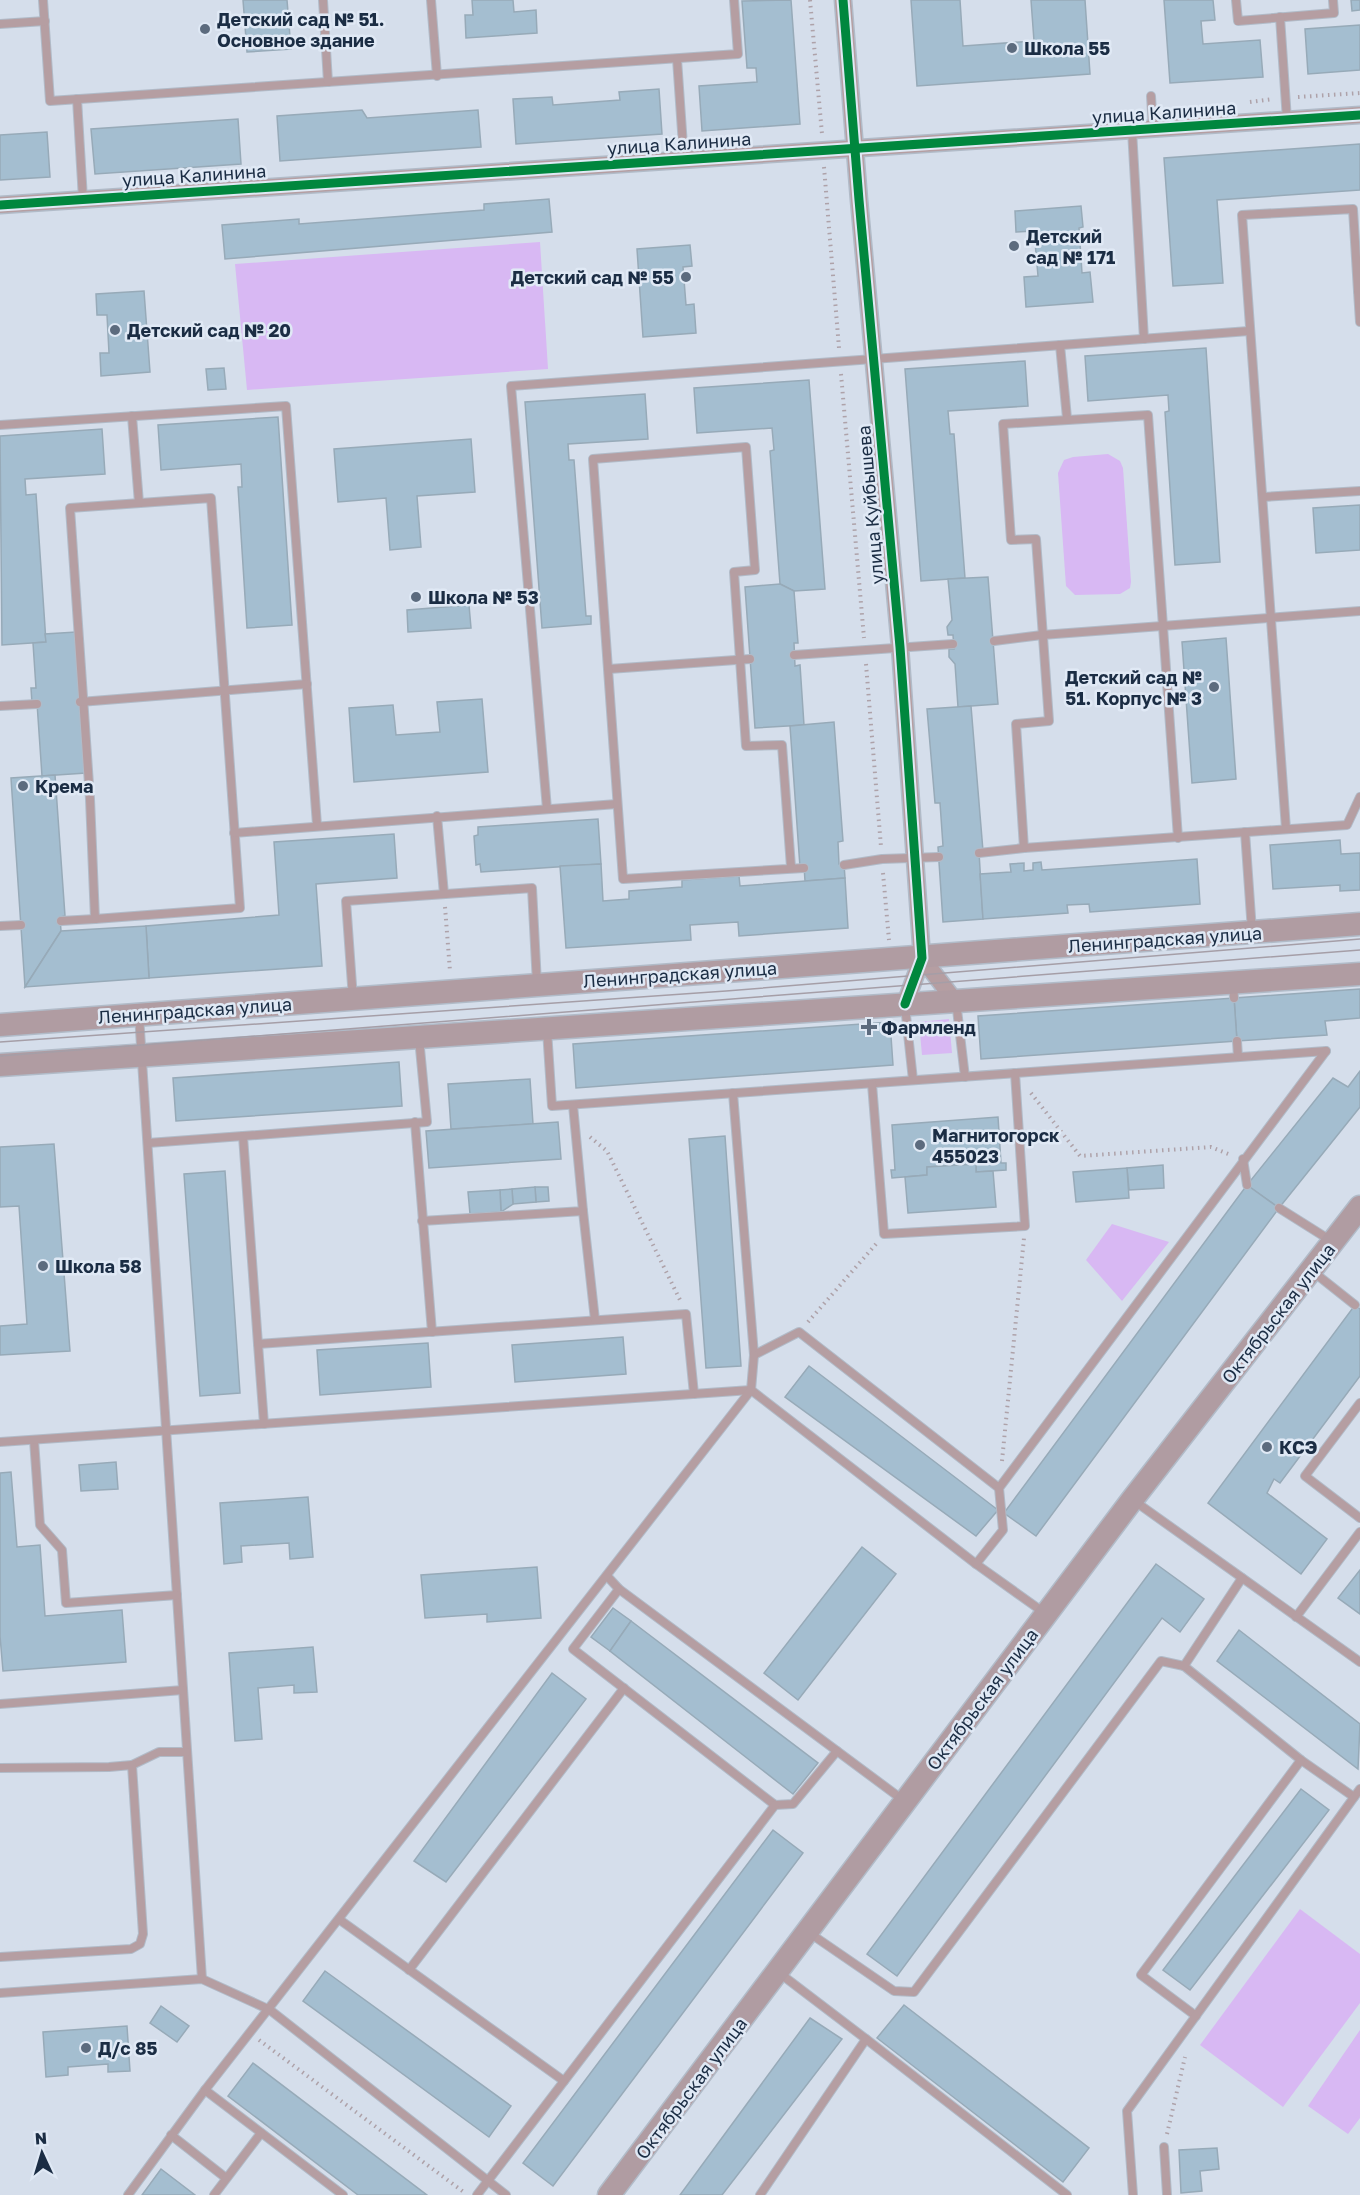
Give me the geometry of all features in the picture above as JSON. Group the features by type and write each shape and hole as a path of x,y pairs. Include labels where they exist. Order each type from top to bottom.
{"main road":[{"name":"Ленинградская улица","path":"0,1025 1360,924"},
{"path":"0,1065 956,1001 1233,990 1360,974"},
{"name":"Октябрьская улица","path":"609,2195 1132,1500 1360,1207"}],"street":[{"name":"улица Куйбышева","path":"843,0 900,647 922,958 905,1005"},
{"name":"улица Калинина","path":"0,205 1360,115"},
{"path":"922,958 956,1001"}],"lane":[{"path":"43,0 50,101 738,54 734,0"},
{"path":"323,0 328,82"},
{"path":"431,0 437,76"},
{"path":"1236,0 1238,21 1334,13 1333,0"},
{"path":"1280,17 1287,120"},
{"path":"0,24 45,21"},
{"path":"677,59 684,160"},
{"path":"1151,96 1153,129"},
{"path":"77,99 83,199"},
{"path":"1132,130 1144,339"},
{"path":"1286,829 1242,216 1353,209 1360,322"},
{"path":"547,809 511,386 1249,332"},
{"path":"1060,345 1067,418"},
{"path":"0,425 286,406 317,825"},
{"path":"1024,848 1016,724 1049,721 1036,539 1011,540 1003,424 1067,418 1148,415 1178,838"},
{"path":"132,416 139,503"},
{"path":"791,867 782,744 746,746 734,572 755,570 746,447 593,459 623,879 804,868"},
{"path":"1263,497 1360,491"},
{"path":"61,921 95,919 240,908 211,498 70,508 95,919"},
{"path":"994,641 1042,635 1360,611"},
{"path":"794,655 953,644"},
{"path":"609,669 750,658"},
{"path":"82,702 307,684"},
{"path":"0,706 37,704"},
{"path":"979,853 1347,825 1360,797"},
{"path":"234,832 617,804"},
{"path":"437,816 444,894"},
{"path":"1245,832 1252,932"},
{"path":"844,865 882,859 939,856"},
{"path":"353,999 346,901 532,888 537,985"},
{"path":"0,926 21,924"},
{"path":"956,1001 965,1077"},
{"path":"905,1005 913,1080"},
{"path":"139,1015 202,1979"},
{"path":"547,1029 552,1106 1326,1051 999,1488 1003,1530 976,1564"},
{"path":"148,1143 427,1122 419,1037"},
{"path":"1237,1041 1238,1057"},
{"path":"872,1084 884,1234 1025,1226 1015,1073"},
{"path":"128,2195 205,2090 270,2010 752,1390 754,1355 733,1093"},
{"path":"573,1105 595,1320"},
{"path":"415,1122 432,1332"},
{"path":"243,1136 264,1424"},
{"path":"1243,1159 1247,1185"},
{"path":"1279,1208 1333,1242"},
{"path":"422,1221 584,1211"},
{"path":"1311,1270 1355,1305"},
{"path":"258,1344 686,1314 694,1394"},
{"path":"754,1355 799,1332 999,1488"},
{"path":"0,1442 752,1390 976,1564 1046,1614"},
{"path":"1360,1403 1305,1476 1360,1518"},
{"path":"34,1440 40,1525 62,1550 66,1603 177,1595"},
{"path":"1132,1500 1360,1662"},
{"path":"1296,1617 1360,1532"},
{"path":"607,1576 619,1589 905,1802"},
{"path":"1184,1666 1242,1578"},
{"path":"619,1589 573,1649 776,1805 794,1804 837,1751"},
{"path":"808,1932 894,1991 914,1992 1161,1661 1184,1666 1301,1760 1357,1793 1127,2111 1133,2195"},
{"path":"410,1970 624,1688"},
{"path":"0,1704 183,1690"},
{"path":"0,1768 132,1765 159,1752 186,1752"},
{"path":"1196,2016 1141,1975 1301,1760"},
{"path":"0,1957 131,1949 140,1944 143,1934 132,1765"},
{"path":"477,2195 776,1805"},
{"path":"340,1920 564,2081"},
{"path":"778,1972 1065,2194"},
{"path":"0,1993 202,1979 270,2010 506,2195"},
{"path":"760,2195 866,2040"},
{"path":"205,2090 343,2195"},
{"path":"214,2195 261,2133"},
{"path":"171,2135 226,2178"},
{"path":"1164,2147 1167,2195"}],"path":[{"path":"810,0 822,134"},
{"path":"824,164 891,959"},
{"path":"1015,1073 1080,1156 1211,1147 1243,1159"},
{"path":"575,1126 607,1151 686,1314"},
{"path":"999,1488 1025,1226"},
{"path":"799,1332 884,1234"},
{"path":"251,2034 468,2195"},
{"path":"1164,2147 1190,2038 1184,2034"}],"shaded area":[{"path":"540,242 548,369 247,390 235,264"},
{"path":"1108,454 1120,461 1123,468 1130,588 1120,594 1075,595 1066,586 1058,473 1064,460"},
{"path":"949,1019 952,1053 922,1055 919,1022"},
{"path":"1112,1224 1169,1242 1122,1301 1086,1260"},
{"path":"1300,1909 1360,1954 1360,2003 1283,2107 1200,2045"},
{"path":"1360,2030 1360,2118 1348,2134 1308,2106"}],"building":[{"path":"243,0 287,0 291,49 247,52"},
{"path":"472,0 513,0 514,12 536,10 537,33 466,38 465,15 473,15"},
{"path":"791,0 800,124 702,131 699,86 757,82 756,68 747,68 742,1"},
{"path":"911,0 960,0 963,46 1034,41 1031,0 1085,0 1090,74 917,86"},
{"path":"1164,0 1213,0 1215,20 1201,21 1203,44 1260,40 1263,77 1170,83"},
{"path":"1351,0 1360,0 1360,10 1352,11"},
{"path":"1360,25 1360,70 1308,74 1305,29"},
{"path":"659,89 662,134 516,144 513,99 552,97 553,105 620,100 619,92"},
{"path":"362,110 367,118 478,110 481,147 280,161 277,116"},
{"path":"238,119 241,164 95,174 91,129"},
{"path":"47,132 50,177 0,180 0,135"},
{"path":"1360,144 1360,190 1217,200 1223,283 1173,286 1164,158"},
{"path":"549,199 552,232 225,259 222,225 299,219 299,224 484,210 484,204"},
{"path":"1081,206 1083,227 1079,228 1082,273 1090,272 1093,302 1026,307 1024,277 1038,276 1034,231 1016,232 1015,211"},
{"path":"690,245 692,266 683,267 686,305 694,304 696,333 643,337 637,249"},
{"path":"144,291 150,372 101,376 100,353 109,353 107,315 97,315 96,294"},
{"path":"1206,348 1220,562 1175,565 1165,412 1169,411 1168,395 1088,401 1085,356"},
{"path":"1025,361 1028,406 948,411 950,434 954,434 965,578 921,581 905,369"},
{"path":"224,368 226,389 208,390 206,369"},
{"path":"809,380 825,589 794,591 780,584 770,451 774,450 772,428 697,433 694,388"},
{"path":"645,394 648,439 568,444 569,460 574,460 586,616 591,616 591,624 542,628 525,402"},
{"path":"278,417 292,625 247,628 238,487 242,487 241,464 161,470 158,425"},
{"path":"102,429 105,474 25,479 26,495 36,494 46,642 2,645 0,436"},
{"path":"471,439 475,492 417,496 421,547 390,550 386,498 338,502 334,449"},
{"path":"1360,505 1360,550 1316,553 1313,508"},
{"path":"988,577 998,704 958,707 955,664 949,657 949,649 954,649 953,635 948,635 947,627 952,620 948,579"},
{"path":"780,584 794,591 798,643 794,643 795,666 800,665 804,725 755,728 745,587"},
{"path":"469,605 471,628 408,632 407,610"},
{"path":"76,632 86,773 42,776 37,703 32,703 31,688 36,688 33,643 46,642 45,634"},
{"path":"1226,638 1236,779 1192,783 1182,642"},
{"path":"482,699 488,772 354,782 349,708 393,705 396,735 440,732 437,702"},
{"path":"971,706 983,851 979,852 983,919 943,922 938,847 943,846 940,803 935,803 927,709"},
{"path":"834,722 843,841 838,842 839,864 844,864 845,878 805,881 804,866 800,867 790,726"},
{"path":"55,775 65,916 60,917 61,931 25,987 11,778"},
{"path":"598,819 601,864 481,872 480,864 476,865 474,836 478,835 478,827"},
{"path":"394,834 397,878 316,884 322,966 149,978 146,926 279,915 274,842"},
{"path":"1340,840 1341,854 1360,853 1360,890 1340,891 1340,885 1273,889 1270,845"},
{"path":"1197,859 1200,904 1090,912 1089,904 1067,905 1068,913 983,919 980,874 1011,872 1010,864 1024,863 1024,871 1033,870 1033,863 1041,862 1042,870"},
{"path":"601,864 603,901 629,899 629,891 682,887 682,880 739,876 740,886 845,878 848,928 739,936 738,922 690,925 691,940 566,948 560,866"},
{"path":"146,926 149,978 25,987 61,931"},
{"path":"1360,989 1360,1018 1325,1021 1327,1035 1237,1041 1234,998"},
{"path":"1234,998 1237,1041 981,1059 978,1016"},
{"path":"890,1022 893,1065 576,1088 573,1044"},
{"path":"399,1062 402,1106 176,1121 173,1078"},
{"path":"1360,1071 1360,1107 1279,1208 1247,1185 1333,1078 1348,1087"},
{"path":"530,1079 533,1124 451,1129 448,1084"},
{"path":"998,1117 1001,1163 1006,1163 1006,1170 976,1172 976,1164 927,1167 927,1175 892,1178 891,1170 895,1170 892,1125"},
{"path":"558,1122 561,1159 429,1168 426,1131"},
{"path":"725,1136 741,1366 706,1368 689,1139"},
{"name":"Школа 58","path":"54,1144 70,1351 0,1355 0,1326 27,1324 19,1206 0,1207 0,1147"},
{"path":"976,1164 976,1172 993,1171 996,1207 908,1213 905,1177 927,1175 927,1167"},
{"path":"1163,1165 1164,1188 1129,1190 1127,1168"},
{"path":"1127,1168 1129,1198 1076,1202 1073,1172"},
{"path":"225,1171 240,1393 200,1396 184,1174"},
{"path":"1247,1185 1279,1208 1036,1536 1004,1513"},
{"path":"535,1187 548,1187 549,1201 536,1202"},
{"path":"535,1187 536,1202 513,1204 512,1189"},
{"path":"512,1189 513,1204 501,1212 500,1190"},
{"path":"500,1190 501,1212 470,1214 468,1192"},
{"path":"1355,1305 1360,1309 1360,1376 1280,1483 1274,1479 1267,1493 1327,1539 1301,1574 1208,1503"},
{"path":"623,1337 626,1374 515,1382 512,1345"},
{"path":"428,1343 431,1387 320,1395 317,1350"},
{"path":"809,1366 998,1510 976,1536 785,1397"},
{"path":"116,1462 118,1489 81,1491 79,1465"},
{"path":"11,1472 17,1547 40,1545 45,1616 122,1610 126,1662 3,1671 0,1636 0,1473"},
{"path":"308,1497 313,1557 290,1559 289,1543 241,1546 242,1562 224,1564 220,1503"},
{"path":"862,1547 896,1574 798,1700 764,1673"},
{"path":"1156,1564 1204,1599 1180,1632 1162,1618 897,1976 867,1954"},
{"path":"537,1567 541,1618 487,1622 487,1614 425,1618 421,1575"},
{"path":"1360,1570 1360,1614 1338,1598"},
{"path":"613,1608 631,1621 610,1651 591,1637"},
{"path":"631,1621 818,1763 793,1794 610,1651"},
{"path":"1239,1630 1360,1724 1358,1769 1217,1661"},
{"path":"313,1647 317,1692 294,1693 294,1685 258,1688 262,1739 235,1741 229,1653"},
{"path":"552,1673 586,1699 446,1882 414,1861"},
{"path":"1301,1789 1329,1810 1190,1990 1163,1970"},
{"path":"773,1830 803,1853 553,2186 523,2163"},
{"path":"325,1971 511,2106 489,2137 303,2001"},
{"path":"904,2005 1089,2148 1063,2182 877,2038"},
{"path":"161,2006 189,2026 177,2042 150,2023"},
{"path":"810,2018 842,2039 722,2195 680,2195"},
{"name":"Д/с 85","path":"127,2026 130,2071 108,2072 108,2064 68,2067 68,2075 46,2077 43,2032"},
{"path":"253,2063 427,2195 358,2195 228,2096"},
{"path":"1217,2148 1219,2169 1200,2171 1202,2191 1181,2193 1179,2150"},
{"path":"161,2169 195,2195 142,2195"}],"tram line":[{"path":"0,1042 726,991 1360,939"},
{"path":"0,1056 1360,950"}],"cycle path":[{"path":"843,0 900,647 922,958 905,1004"},
{"path":"0,205 1360,115"}],"place":[{"name":"Детский сад № 51. Основное здание","path":"205,29"},
{"name":"Школа 55","path":"1012,48"},
{"name":"Детский сад № 171","path":"1014,246"},
{"name":"Детский сад № 55","path":"686,277"},
{"name":"Детский сад № 20","path":"115,330"},
{"name":"Школа № 53","path":"416,597"},
{"name":"Детский сад № 51. Корпус № 3","path":"1214,687"},
{"name":"Крема","path":"23,786"},
{"name":"Фармленд","path":"869,1027"},
{"name":"Магнитогорск 455023","path":"920,1145"},
{"name":"Школа 58","path":"43,1266"},
{"name":"КСЭ","path":"1267,1447"},
{"name":"Д/с 85","path":"86,2048"}]}
